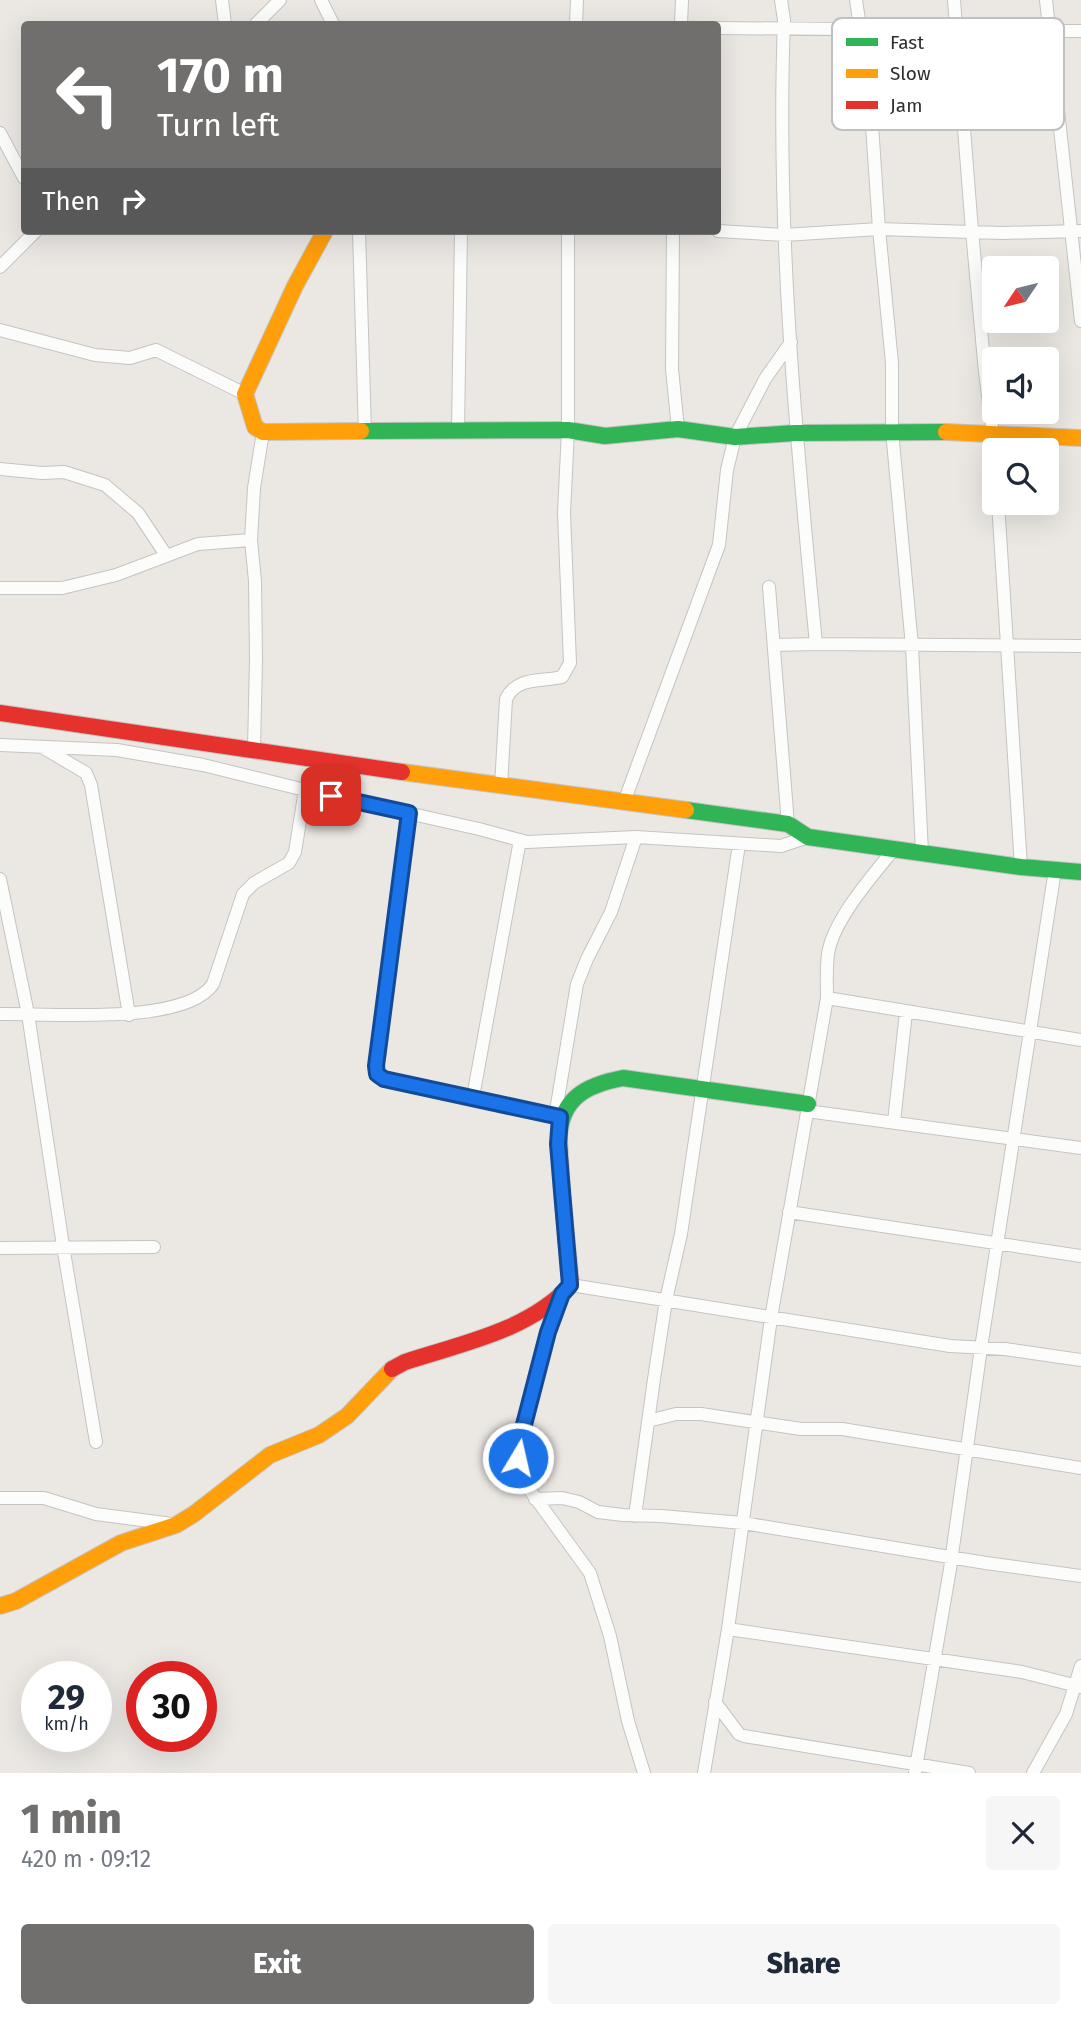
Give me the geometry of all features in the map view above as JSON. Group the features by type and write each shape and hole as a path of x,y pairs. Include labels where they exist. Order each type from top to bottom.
{"street":[{"path":"222,0 225,21"},
{"path":"259,21 280,0"},
{"path":"321,0 331,21"},
{"path":"576,21 577,0"},
{"path":"681,21 682,0"},
{"path":"781,0 784,28 784,235 796,433 816,644"},
{"path":"856,0 858,18"},
{"path":"954,0 956,18"},
{"path":"1046,0 1047,18"},
{"path":"721,28 832,30"},
{"path":"872,130 892,363 892,431 912,646 922,852"},
{"path":"964,130 985,372 994,438"},
{"path":"1062,130 1076,231 1081,321"},
{"path":"0,133 21,172"},
{"path":"721,231 784,235 879,229 1002,233 1076,231"},
{"path":"0,267 33,235"},
{"path":"323,235 295,286 245,394 251,420 255,427 263,432 568,430 605,436 678,429 735,437 892,431 1081,438"},
{"path":"359,235 365,433"},
{"path":"458,432 461,235"},
{"path":"501,786 506,699 511,690 526,682 562,677 570,663 564,513 568,430 568,235"},
{"path":"673,235 672,369 678,429"},
{"path":"0,330 95,355 130,358 156,350 245,394"},
{"path":"624,802 719,545 727,470 735,437 765,379 791,342"},
{"path":"254,749 255,581 251,540 254,488 263,432"},
{"path":"0,469 64,472 105,485 138,513 166,555"},
{"path":"999,515 1021,867"},
{"path":"0,588 62,588 116,575 198,544 251,540"},
{"path":"769,587 788,824"},
{"path":"774,645 1081,646"},
{"path":"0,713 501,786 788,824 808,837"},
{"path":"0,745 117,750 203,765 527,842 636,837 780,846 808,837 1021,867 1081,872"},
{"path":"39,745 86,773 91,785 129,1015"},
{"path":"0,1014 129,1015 183,1004 208,991 213,984 243,894 254,883 289,863 295,852 305,790"},
{"path":"409,813 377,1074 384,1079 557,1117"},
{"path":"636,837 611,912 577,984 557,1117 566,1289 548,1332 519,1444 521,1478 590,1573 610,1636 628,1721 644,1773"},
{"path":"473,1097 520,840"},
{"path":"635,1516 666,1300 681,1234 739,844"},
{"path":"704,1773 728,1629 771,1318 827,998 828,954 853,902 895,848"},
{"path":"916,1768 951,1556 1055,870"},
{"path":"0,879 28,1014 96,1442"},
{"path":"827,998 1081,1040"},
{"path":"894,1122 906,1012"},
{"path":"557,1117 568,1105 608,1080 623,1078 701,1088 894,1122 1081,1147"},
{"path":"789,1212 1081,1256"},
{"path":"0,1248 154,1247"},
{"path":"0,1606 16,1601 121,1543 176,1525 270,1455 319,1435 347,1416 390,1371 405,1362 531,1318 566,1289 666,1300 950,1346 1005,1349 1081,1360"},
{"path":"648,1421 676,1414 701,1414 801,1429 842,1429 1081,1468"},
{"path":"0,1498 44,1498 96,1514 176,1525"},
{"path":"535,1499 562,1498 579,1502 598,1512 743,1523 1081,1577"},
{"path":"728,1629 1022,1672 1078,1687"},
{"path":"1033,1773 1078,1687 1081,1665"},
{"path":"715,1702 739,1734 744,1736 916,1768 969,1773"}],"traffic: fast":[{"path":"361,431 568,430 605,436 678,429 735,437 795,433 946,432"},
{"path":"686,810 788,824 808,837 1021,867 1081,872"},
{"path":"559,1138 561,1124 570,1103 587,1090 623,1078 808,1104"}],"traffic: slow":[{"path":"323,235 295,286 245,394 255,427 263,432 361,431"},
{"path":"946,432 1081,438"},
{"path":"402,772 686,810"},
{"path":"0,1606 16,1601 121,1543 176,1525 270,1455 319,1435 347,1416 392,1369"}],"traffic: jam":[{"path":"0,713 402,772"},
{"path":"392,1369 405,1362 515,1325 554,1301 571,1285 559,1138"}],"route":[{"path":"331,796 409,813 377,1074 384,1079 560,1117 558,1144 570,1285 562,1294 548,1332 519,1444 518,1458"}]}
